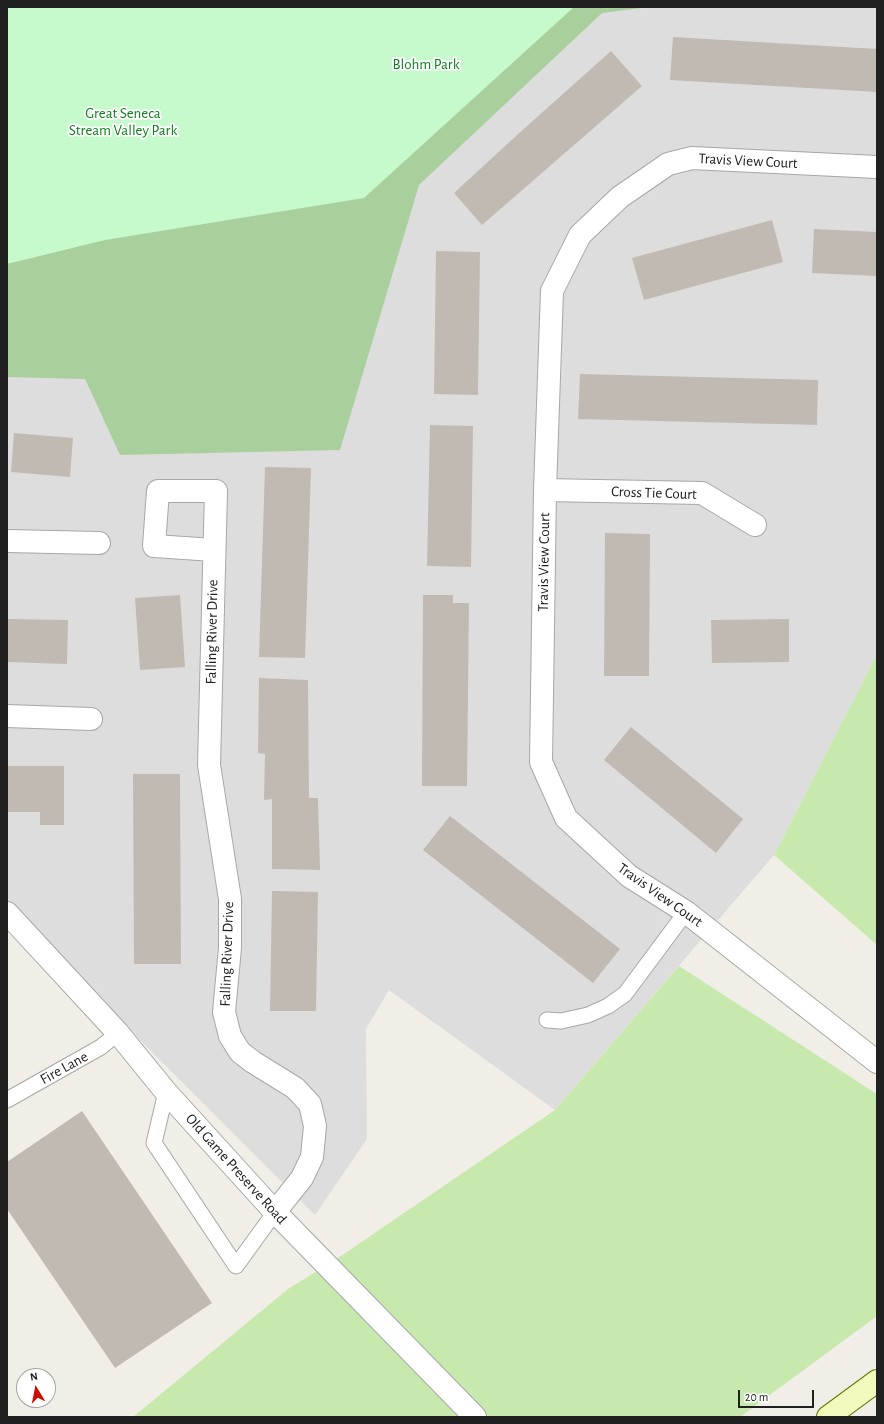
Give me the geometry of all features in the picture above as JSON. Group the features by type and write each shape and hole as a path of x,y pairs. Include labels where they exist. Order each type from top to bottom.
{"street":[{"name":"Travis View Court","path":"877,167 692,158 668,164 620,196 580,235 552,291 545,490 540,762 566,818 629,876 686,912 877,1062"},
{"name":"Cross Tie Court","path":"545,490 702,493 755,525"},
{"path":"7,541 99,543"},
{"name":"Falling River Drive","path":"214,550 208,765 230,899 230,948 224,1012 230,1036 240,1052 253,1062 295,1088 310,1104 315,1126 312,1157 302,1178 275,1212"},
{"path":"7,716 91,719"},
{"name":"Old Game Preserve Road","path":"7,913 118,1033 166,1092 275,1212 475,1417"},
{"path":"828,1417 877,1381"}],"lane":[{"path":"547,1020 561,1021 588,1015 608,1006 625,994 686,912"},
{"name":"Fire Lane","path":"7,1100 102,1047 118,1033"},
{"path":"166,1092 154,1143 236,1266 275,1212"}],"shaded area":[{"path":"574,7 877,7 877,654 774,855 555,1110 389,990 366,1029 367,1139 315,1215 7,907 7,264"}],"green space":[{"name":"Blohm Park","path":"7,7 650,7 602,13 419,185 340,450 120,455 85,379 7,377"},
{"name":"Great Seneca Stream Valley Park","path":"7,7 574,7 364,198 105,240 7,264"},
{"path":"877,654 877,945 774,855"},
{"path":"679,966 877,1094 877,1316 740,1417 133,1417 288,1289 341,1256 555,1110"}],"building":[{"path":"673,37 877,49 877,92 670,80"},
{"path":"611,51 642,86 482,225 454,193"},
{"path":"772,220 783,262 644,300 632,258"},
{"path":"814,229 877,232 877,276 812,273"},
{"path":"436,251 480,252 478,395 434,394"},
{"path":"580,374 818,380 817,425 578,419"},
{"path":"430,425 473,426 471,567 427,566"},
{"path":"14,433 73,438 70,477 11,472"},
{"path":"265,467 311,468 305,658 259,657"},
{"path":"605,533 650,534 649,676 604,676"},
{"path":"180,595 185,667 140,670 135,598"},
{"path":"423,595 453,595 453,603 469,603 467,786 422,786"},
{"path":"7,619 68,620 67,664 7,662"},
{"path":"789,619 789,662 712,663 711,620"},
{"path":"259,678 308,680 309,798 318,798 320,870 272,869 272,799 264,800 265,754 258,753"},
{"path":"631,727 743,819 716,853 604,760"},
{"path":"7,766 64,766 64,825 40,825 40,812 7,812"},
{"path":"133,774 180,774 181,964 134,964"},
{"path":"450,816 620,949 593,983 423,850"},
{"path":"272,891 318,892 316,1011 270,1011"},
{"path":"82,1111 212,1303 115,1368 7,1209 7,1162"}]}
